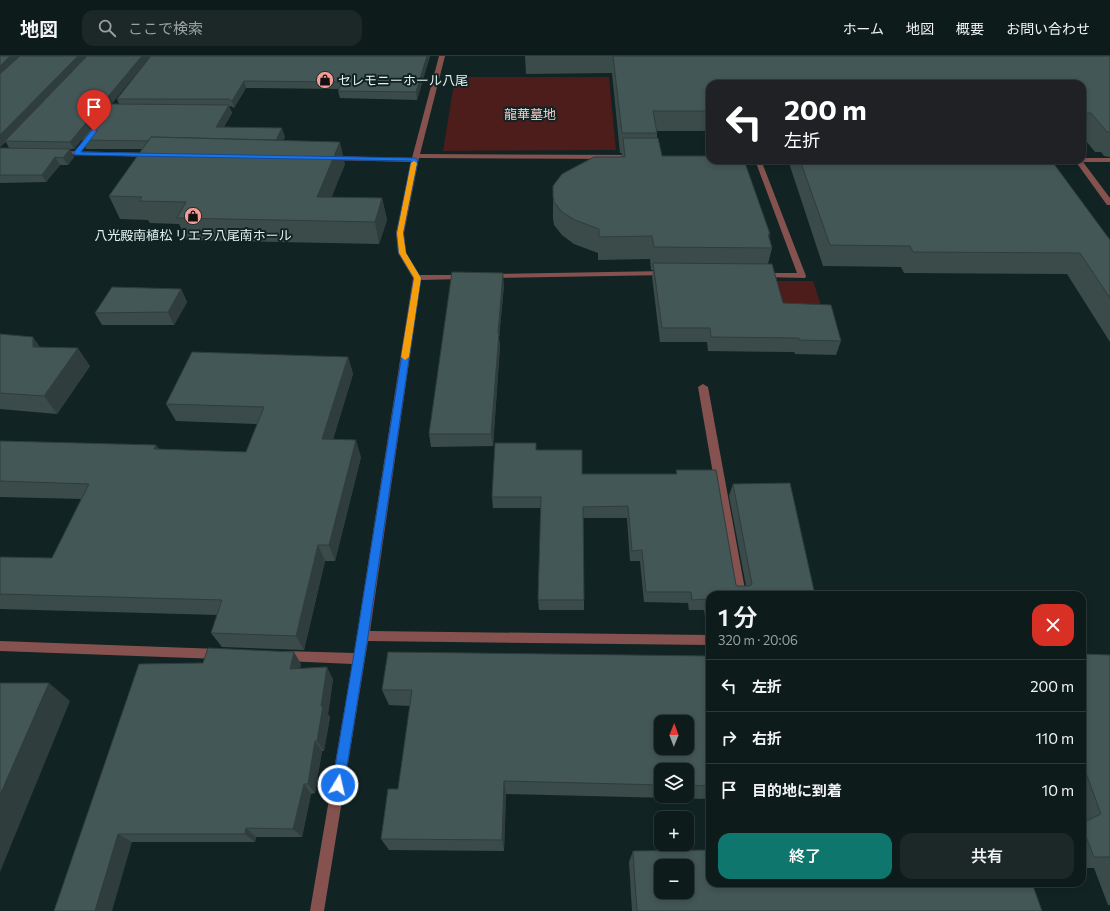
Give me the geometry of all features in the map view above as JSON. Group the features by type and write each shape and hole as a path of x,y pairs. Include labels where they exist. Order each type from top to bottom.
{"street":[{"path":"318,911 363,636 417,278 402,253 400,233 415,158 442,56"},
{"path":"54,153 79,150 163,155"},
{"path":"320,158 638,157"},
{"path":"1086,160 1110,160"},
{"path":"757,275 802,276 760,164"},
{"path":"1081,164 1107,194 1110,203"},
{"path":"417,278 672,273"},
{"path":"703,386 739,591"},
{"path":"363,636 706,640"},
{"path":"0,646 231,654"},
{"path":"271,656 359,659"}],"green space":[{"name":"龍華墓地","path":"455,77 609,77 616,150 443,151"},
{"path":"774,281 813,281 831,335 788,335"}],"building":[{"path":"0,56 10,56 0,66"},
{"path":"20,56 78,56 0,135 0,74"},
{"path":"87,56 142,56 70,142 5,141"},
{"path":"151,56 427,56 416,92 338,91 342,82 244,81 232,101 228,99 117,99"},
{"path":"613,56 1110,56 1110,132 1107,132 1091,113 1086,113 1086,80 706,80 706,111 653,111 657,133 622,133"},
{"path":"111,104 229,105 216,127 282,128 276,140 151,137 148,141 82,140"},
{"path":"151,137 340,142 317,197 382,198 375,222 177,218 186,202 139,201 142,197 109,196"},
{"path":"623,138 658,138 662,156 706,156 706,164 745,164 770,234 768,234 772,248 654,247 652,236 599,237 599,229 575,220 562,212 554,202 553,186 562,174 594,157 625,157"},
{"path":"0,148 70,149 63,158 55,157 42,175 0,175"},
{"path":"801,164 1054,164 1110,240 1110,298 1080,253 913,252 910,246 830,245"},
{"path":"653,263 772,264 783,303 831,305 841,341 799,340 799,338 711,337 710,328 662,328"},
{"path":"452,272 503,273 491,434 429,434"},
{"path":"112,287 181,289 168,312 95,313"},
{"path":"0,334 33,337 33,347 78,348 44,396 0,393"},
{"path":"192,352 348,357 322,439 356,440 329,545 318,545 296,636 211,633 222,600 0,594 0,557 52,558 89,484 0,481 0,441 156,445 154,449 246,452 264,407 166,404"},
{"path":"495,443 536,443 536,450 582,450 582,474 677,474 676,470 716,470 736,585 750,586 752,584 733,484 790,483 814,591 706,591 706,599 692,600 691,592 646,592 642,550 632,551 628,506 583,507 584,600 538,600 541,497 492,497"},
{"path":"208,648 294,652 290,669 327,667 321,706 323,706 317,741 315,741 308,784 304,784 293,829 246,828 245,834 118,834 95,911 54,911 139,664 203,663"},
{"path":"388,652 706,656 706,786 694,785 694,763 654,763 654,785 504,781 502,840 381,839 388,789 398,789 412,690 382,690"},
{"path":"1086,654 1110,655 1110,857 1094,857 1086,836 1086,821 1101,814 1086,773"},
{"path":"0,683 49,683 0,795"},
{"path":"706,850 706,887 1033,887 1042,911 637,911 633,851"}],"slow traffic":[{"path":"405,357 417,278 402,253 400,233 414,163"}],"place":[{"name":"セレモニーホール八尾","path":"325,80"},
{"name":"八光殿南植松 リエラ八尾南ホール","path":"193,216"}],"route":[{"path":"94,131 76,153 415,160 400,233 402,253 417,278 363,636 338,785"}]}
